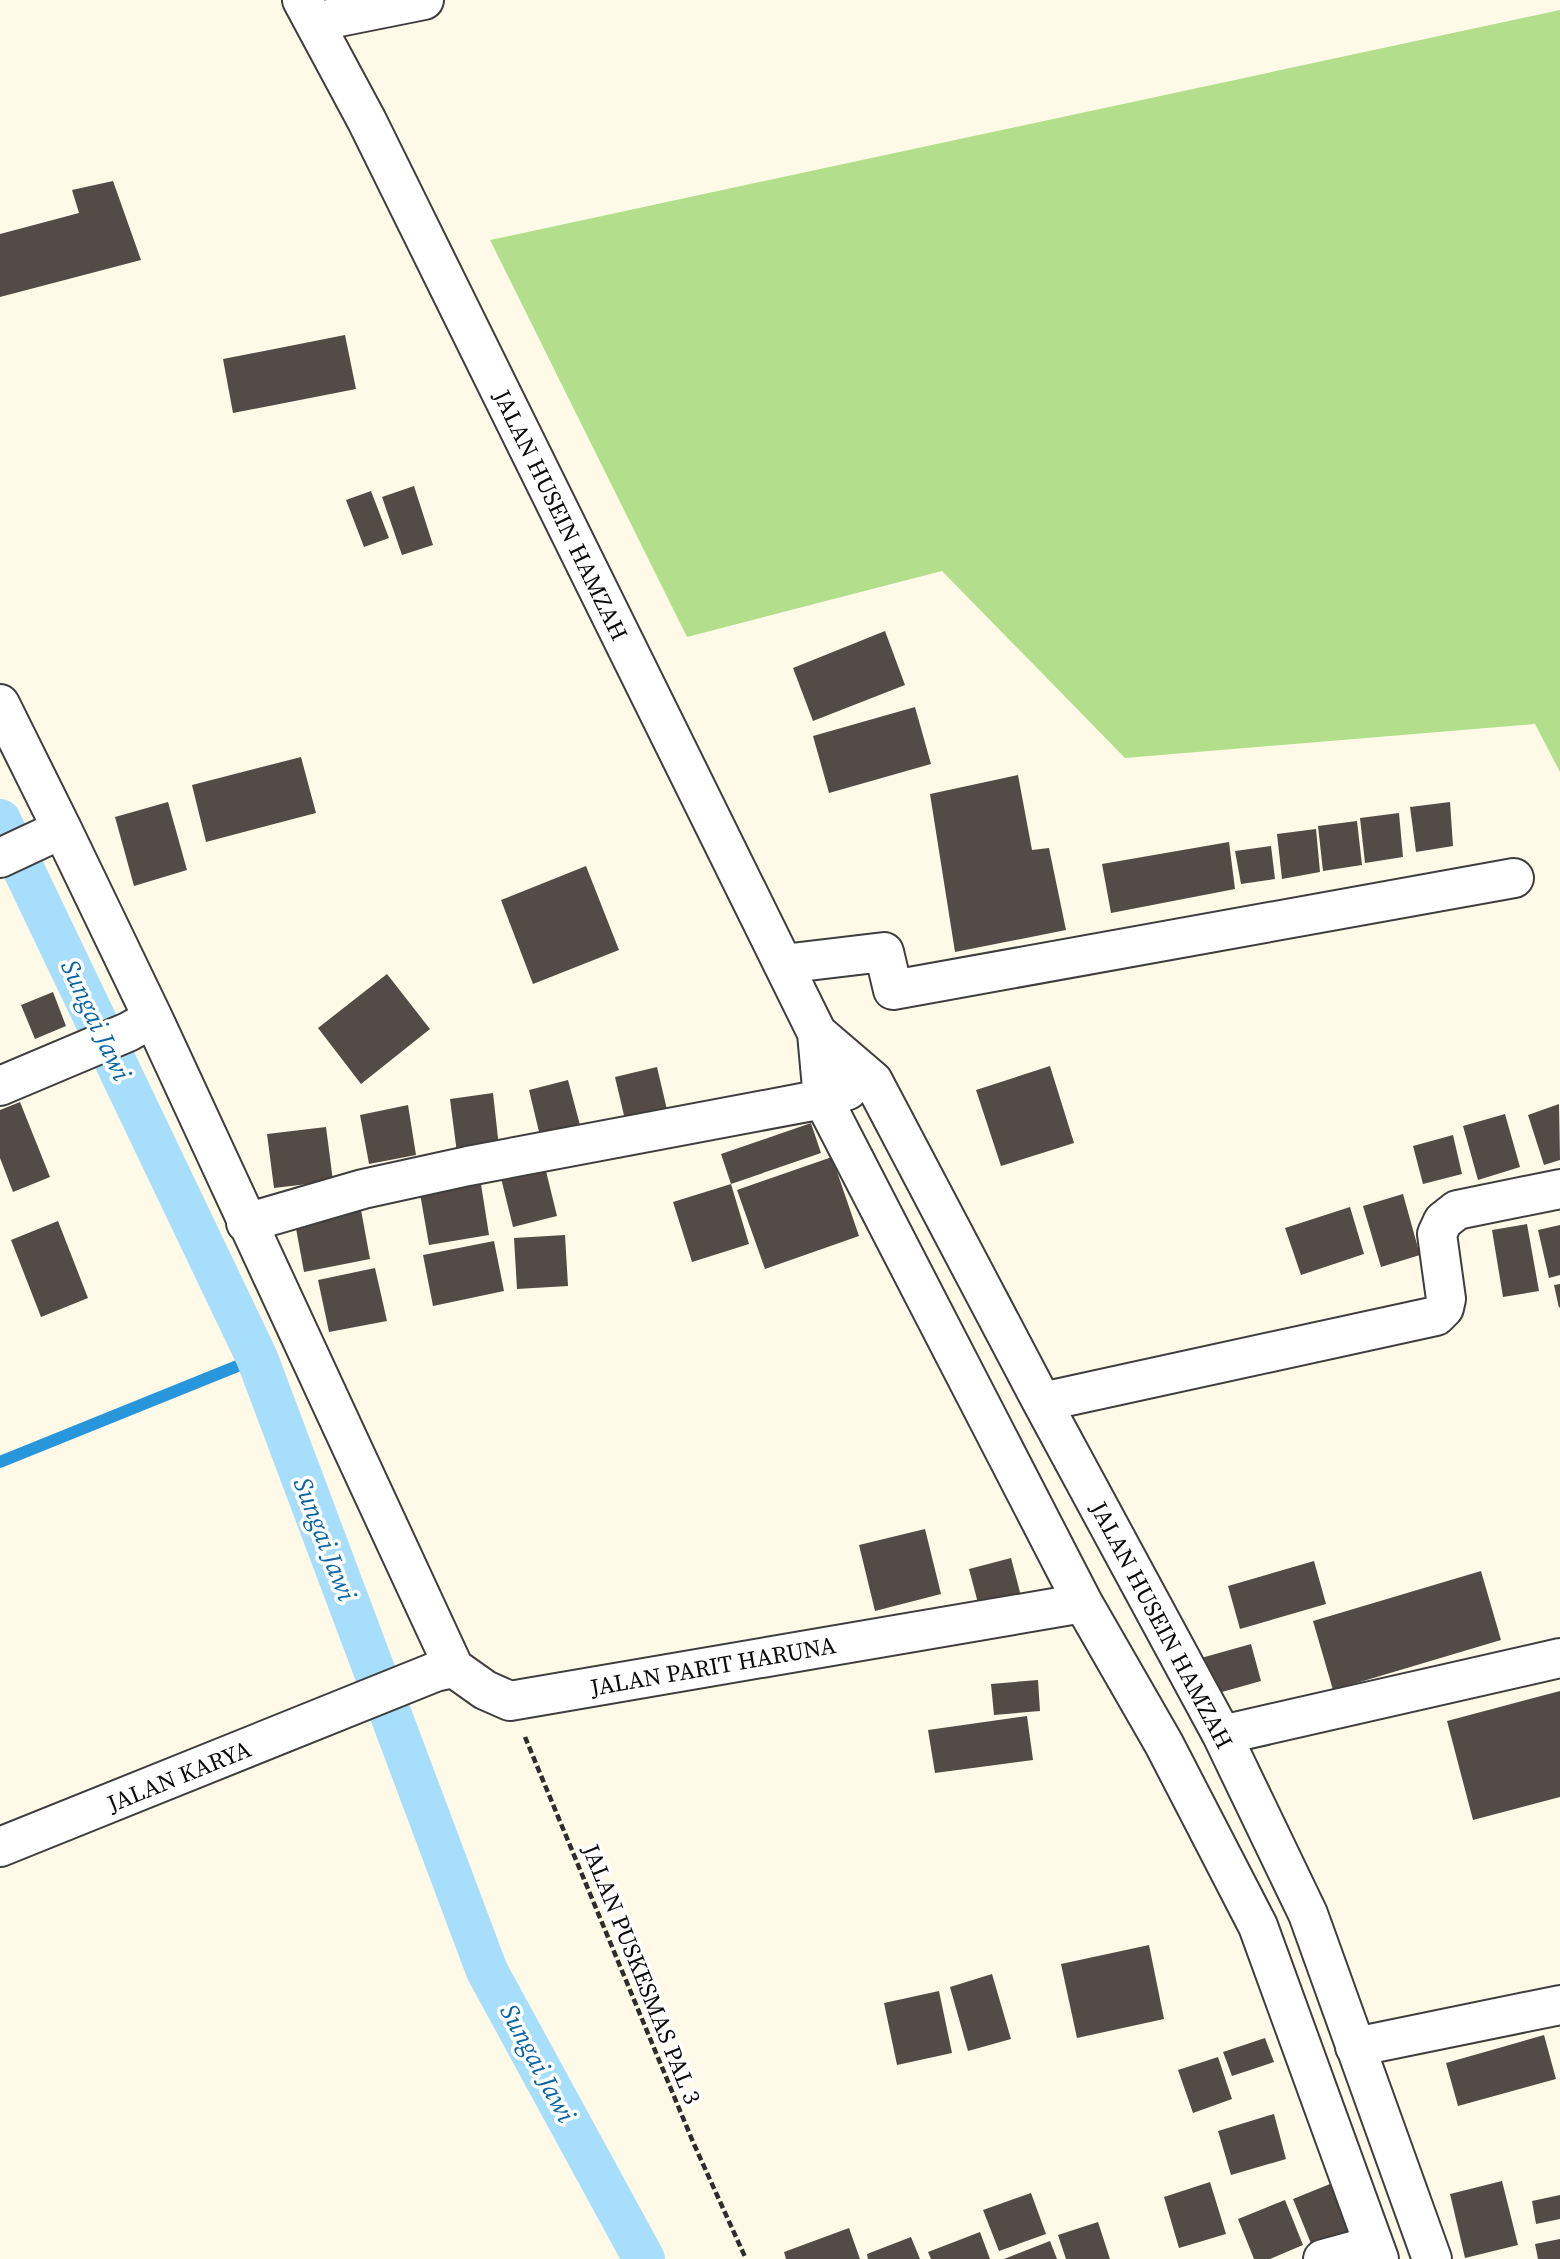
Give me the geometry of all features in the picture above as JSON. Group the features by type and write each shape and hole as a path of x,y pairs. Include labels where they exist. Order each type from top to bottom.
{"street":[{"path":"308,11 424,0"},
{"name":"JALAN HUSEIN HAMZAH","path":"308,11 367,121 817,1033 823,1099 1083,1603 1164,1744 1258,1926 1377,2252"},
{"path":"0,704 32,842 140,1025 247,1223 444,1670 510,1701"},
{"path":"783,964 884,952 894,990 1514,878"},
{"path":"15,1079 140,1025"},
{"name":"JALAN HUSEIN HAMZAH","path":"817,1033 873,1081 1042,1402 1223,1735 1308,1914 1432,2259"},
{"path":"247,1223 363,1189 823,1099 873,1081"},
{"path":"1042,1402 1436,1316 1444,1308 1446,1299 1437,1234 1443,1221 1457,1210 1560,1189"},
{"name":"JALAN PARIT HARUNA","path":"510,1701 1083,1603"},
{"path":"1223,1735 1560,1658"},
{"name":"JALAN KARYA","path":"0,1847 444,1670"},
{"path":"1355,2047 1560,2005"},
{"path":"1323,2259 1377,2252"}],"path":[{"name":"JALAN PUSKESMAS PAL 3","path":"510,1701 692,2142 746,2259"}],"green space":[{"path":"1560,10 1560,772 1535,724 1125,758 942,571 687,637 490,240"}],"building":[{"path":"113,181 141,260 0,297 0,234 79,213 72,190"},
{"path":"345,335 356,389 233,413 223,359"},
{"path":"414,486 433,545 402,555 382,497"},
{"path":"371,491 389,538 364,547 346,500"},
{"path":"885,631 905,685 813,721 793,668"},
{"path":"915,707 931,764 829,793 813,736"},
{"path":"301,757 316,813 206,842 192,785"},
{"path":"1018,775 1032,850 1049,848 1066,930 955,952 930,794"},
{"path":"168,802 187,870 134,886 115,817"},
{"path":"1450,802 1453,846 1416,852 1410,807"},
{"path":"1399,813 1403,857 1365,863 1360,818"},
{"path":"1357,821 1362,865 1323,871 1318,826"},
{"path":"1316,829 1320,872 1282,879 1277,834"},
{"path":"1229,842 1235,889 1111,913 1102,864"},
{"path":"1271,846 1275,879 1241,884 1235,851"},
{"path":"586,866 619,950 533,984 501,900"},
{"path":"387,974 430,1029 361,1084 318,1028"},
{"path":"53,992 66,1026 35,1039 21,1005"},
{"path":"1050,1066 1074,1143 1001,1166 976,1090"},
{"path":"657,1067 668,1114 626,1124 615,1077"},
{"path":"568,1080 580,1125 540,1136 529,1090"},
{"path":"493,1093 499,1147 457,1153 450,1099"},
{"path":"20,1102 50,1177 13,1192 0,1158 0,1110"},
{"path":"1559,1104 1560,1160 1544,1165 1528,1115"},
{"path":"408,1105 416,1155 369,1164 360,1115"},
{"path":"1505,1114 1520,1167 1478,1180 1463,1126"},
{"path":"811,1123 821,1153 731,1184 721,1154"},
{"path":"326,1127 333,1181 274,1188 267,1134"},
{"path":"1453,1135 1462,1174 1423,1184 1413,1146"},
{"path":"832,1157 859,1236 765,1269 737,1190"},
{"path":"545,1167 557,1216 513,1227 501,1178"},
{"path":"480,1178 489,1235 429,1245 419,1188"},
{"path":"731,1184 749,1244 692,1262 673,1202"},
{"path":"1403,1194 1420,1255 1381,1267 1363,1206"},
{"path":"1350,1207 1364,1254 1301,1275 1285,1228"},
{"path":"361,1210 370,1259 304,1272 295,1223"},
{"path":"58,1221 88,1298 41,1317 11,1240"},
{"path":"1527,1224 1539,1291 1503,1297 1492,1230"},
{"path":"1560,1225 1560,1275 1549,1278 1538,1230"},
{"path":"565,1235 568,1286 517,1289 514,1238"},
{"path":"494,1241 504,1291 433,1306 423,1255"},
{"path":"375,1268 387,1321 329,1332 318,1280"},
{"path":"1560,1284 1560,1307 1559,1308 1554,1285"},
{"path":"925,1529 941,1594 875,1611 859,1545"},
{"path":"1011,1558 1021,1596 979,1607 969,1569"},
{"path":"1314,1561 1326,1604 1240,1629 1228,1586"},
{"path":"1481,1571 1501,1640 1333,1690 1313,1621"},
{"path":"1251,1644 1261,1681 1204,1697 1194,1660"},
{"path":"1038,1680 1040,1711 994,1715 991,1684"},
{"path":"1560,1691 1560,1797 1473,1820 1447,1721"},
{"path":"1027,1716 1033,1760 935,1773 928,1730"},
{"path":"1149,1945 1164,2019 1077,2038 1061,1964"},
{"path":"992,1974 1011,2039 968,2051 950,1987"},
{"path":"939,1991 952,2053 897,2065 884,2003"},
{"path":"1544,2035 1556,2079 1458,2106 1446,2063"},
{"path":"1265,2038 1274,2062 1232,2076 1223,2052"},
{"path":"1218,2057 1232,2099 1193,2113 1178,2070"},
{"path":"1274,2114 1286,2159 1231,2175 1218,2131"},
{"path":"1502,2181 1518,2245 1465,2258 1450,2194"},
{"path":"1210,2182 1226,2234 1179,2248 1164,2197"},
{"path":"1330,2184 1352,2241 1316,2256 1293,2199"},
{"path":"1031,2193 1046,2234 999,2251 983,2210"},
{"path":"1560,2195 1560,2219 1536,2224 1532,2201"},
{"path":"1285,2200 1303,2245 1270,2259 1254,2259 1238,2219"},
{"path":"1098,2222 1110,2259 1066,2259 1058,2235"},
{"path":"849,2228 860,2259 786,2259 784,2252"},
{"path":"980,2232 990,2259 931,2259 928,2252"},
{"path":"911,2237 920,2259 868,2259 867,2254"},
{"path":"1560,2239 1560,2259 1538,2259 1535,2244"},
{"path":"1050,2241 1057,2259 1004,2259"}],"waterway":[{"name":"Sungai Jawi","path":"0,820 257,1358 487,1971 644,2259"},
{"path":"0,1462 257,1358"}]}
